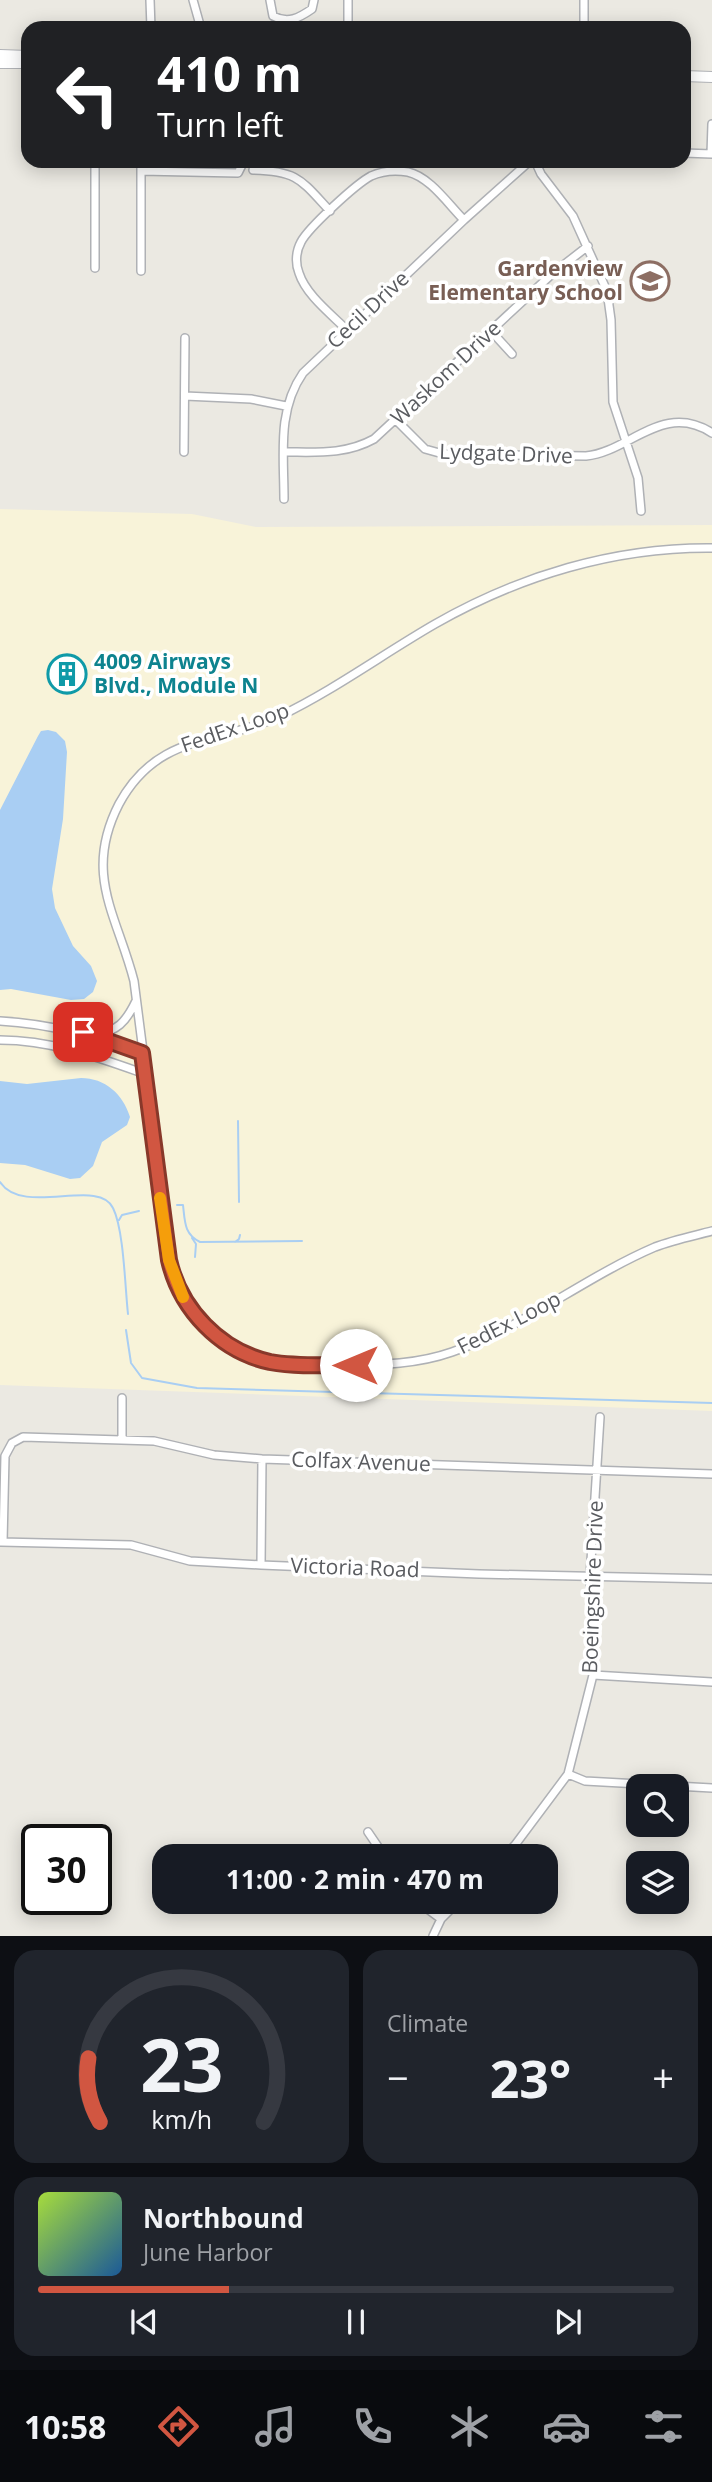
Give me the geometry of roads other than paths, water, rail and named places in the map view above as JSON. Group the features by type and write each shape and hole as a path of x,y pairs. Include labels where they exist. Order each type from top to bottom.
{"main road":[{"path":"0,55 21,56"},
{"path":"0,63 21,63"},
{"path":"691,76 712,76"}],"street":[{"path":"150,0 151,21"},
{"path":"193,0 199,21"},
{"path":"270,0 273,16 281,20 295,19 312,9 314,0"},
{"path":"348,0 348,21"},
{"path":"584,0 584,21"},
{"path":"691,153 712,153 712,124"},
{"path":"94,168 95,268"},
{"path":"141,271 141,171 238,173 240,168"},
{"name":"Cecil Drive","path":"284,499 286,406 303,373 464,220 524,168"},
{"path":"537,168 573,216 610,300 612,391 615,412 638,478 640,511"},
{"path":"253,170 276,170 291,174 330,211"},
{"path":"347,330 305,285 297,267 298,251 303,238 330,211 371,176 397,171 414,174 426,181 464,220"},
{"name":"Waskom Drive","path":"284,452 335,452 355,448 374,439 552,274 588,246"},
{"path":"491,331 512,354"},
{"path":"184,452 186,338"},
{"path":"185,396 251,399 286,406"},
{"name":"Lydgate Drive","path":"396,420 425,449 443,454 586,456 608,451 651,429 675,423 698,425 712,433"},
{"name":"FedEx Loop","path":"712,548 661,550 615,556 551,572 508,587 436,624 281,715 250,728 188,743 157,760 130,788 109,826 104,849 105,891 129,961 136,1001 169,1260 175,1281 187,1303 209,1330 244,1353 295,1365 383,1365 416,1362 450,1353 485,1338 656,1247 712,1231"},
{"path":"94,1037 121,1026 136,1001"},
{"path":"0,1021 56,1027 142,1053"},
{"path":"14,1040 15,1022"},
{"path":"0,1040 64,1047 145,1074"},
{"path":"122,1398 122,1440"},
{"name":"Boeingshire Drive","path":"516,1844 568,1774 593,1675 590,1577 600,1418"},
{"name":"Colfax Avenue","path":"2,1542 5,1456 12,1443 23,1437 154,1441 214,1455 262,1459 712,1474"},
{"path":"261,1564 262,1459"},
{"name":"Victoria Road","path":"2,1542 131,1545 190,1561 590,1577 712,1579"},
{"path":"593,1675 712,1682"},
{"path":"568,1774 585,1781 712,1788"},
{"path":"368,1832 376,1844"},
{"path":"434,1914 441,1919"},
{"path":"433,1936 446,1914"}],"water":[{"path":"41,731 56,732 65,741 67,752 63,819 52,889 55,908 73,946 91,966 97,981 93,992 84,999 71,1000 11,989 0,990 0,810"},
{"path":"81,1078 98,1081 112,1089 123,1101 130,1117 127,1125 102,1142 93,1166 80,1178 70,1179 25,1165 0,1163 0,1081 27,1084"}],"waterway":[{"path":"238,1121 239,1202"},
{"path":"0,1182 11,1192 25,1196 77,1195 105,1199 113,1208 120,1230 128,1314"},
{"path":"177,1205 183,1205 188,1231 200,1242 302,1241"},
{"path":"119,1220 122,1215 139,1211"},
{"path":"235,1242 240,1235"},
{"path":"192,1238 196,1244 195,1257"},
{"path":"126,1330 131,1363 142,1378 197,1388 712,1403"}],"place":[{"name":"Gardenview Elementary School","path":"650,281"},
{"name":"4009 Airways Blvd., Module N","path":"67,674"}]}
